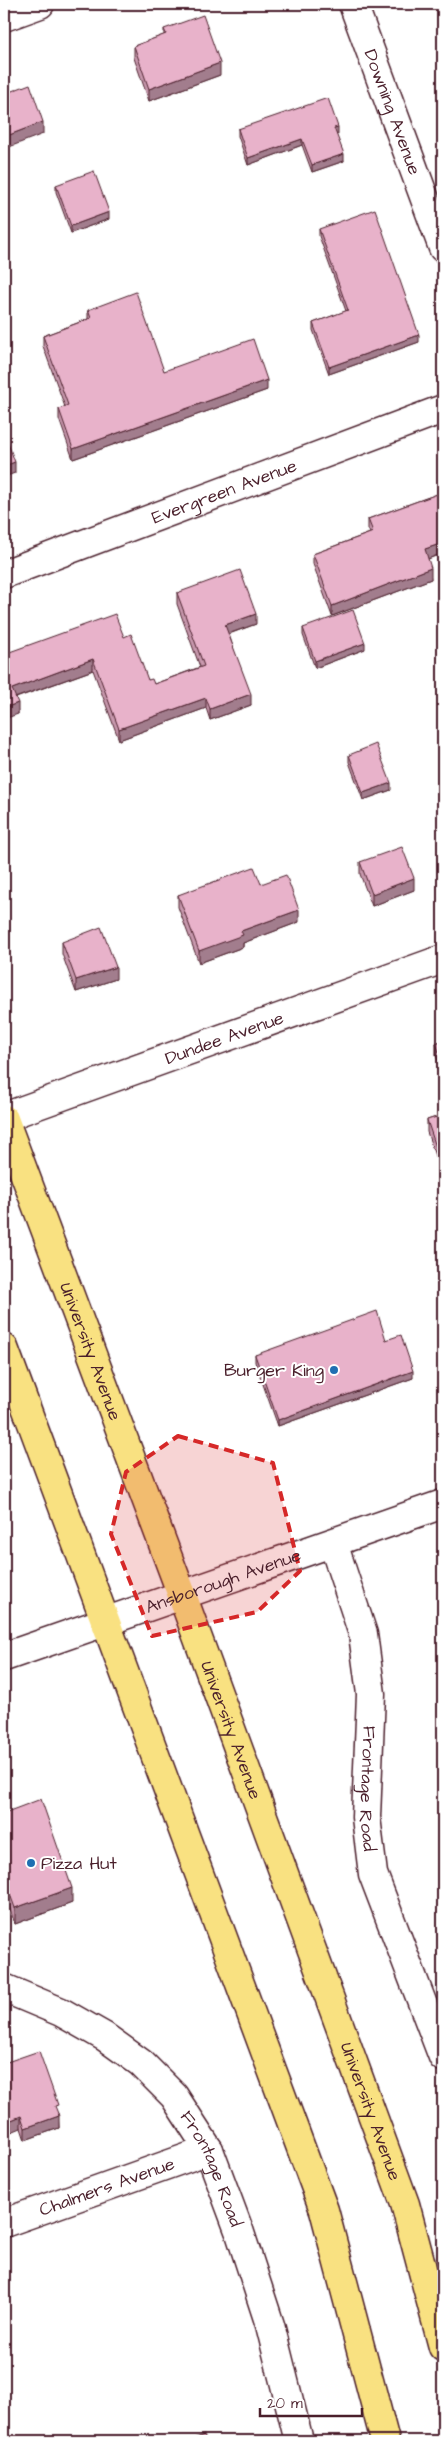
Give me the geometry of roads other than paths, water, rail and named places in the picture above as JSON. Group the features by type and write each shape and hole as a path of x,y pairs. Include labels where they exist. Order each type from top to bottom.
{"main road":[{"name":"University Avenue","path":"4,1118 182,1595 405,2204 443,2346"},
{"path":"4,1348 324,2210 385,2441"}],"street":[{"path":"4,17 40,4"},
{"name":"Downing Avenue","path":"353,4 443,248"},
{"name":"Evergreen Avenue","path":"4,574 443,409"},
{"name":"Dundee Avenue","path":"4,1118 443,959"},
{"name":"Ansborough Avenue","path":"4,1657 443,1504"},
{"name":"Frontage Road","path":"333,1542 363,1634 371,1694 366,1817 373,1874 443,2057"},
{"name":"Frontage Road","path":"4,1988 61,2012 105,2037 141,2063 174,2096 209,2150 240,2233 270,2325 299,2441"},
{"name":"Chalmers Avenue","path":"4,2223 209,2150"}],"place":[{"name":"Burger King","path":"334,1370"},
{"name":"Pizza Hut","path":"31,1863"}]}
